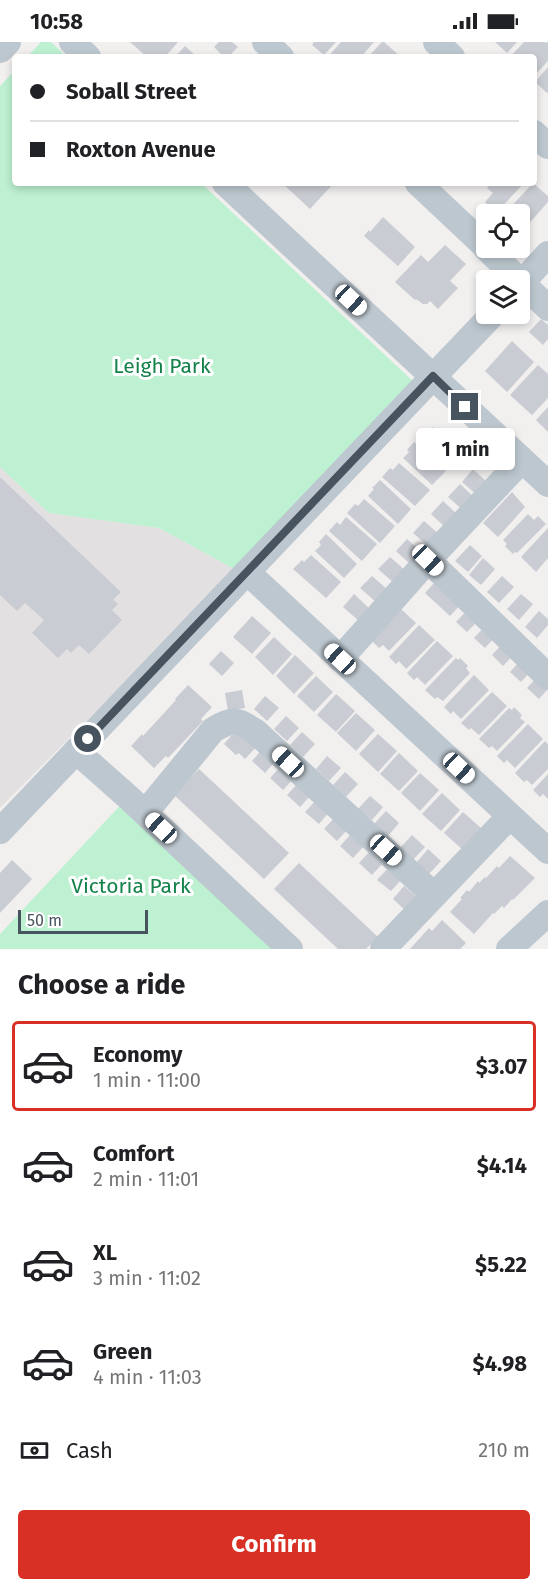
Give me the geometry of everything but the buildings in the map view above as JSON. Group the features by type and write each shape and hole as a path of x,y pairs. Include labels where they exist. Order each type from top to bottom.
{"street":[{"path":"0,50 8,42"},
{"path":"72,42 85,54"},
{"path":"265,42 279,54"},
{"path":"436,42 449,54"},
{"path":"537,136 548,146"},
{"path":"228,186 548,484"},
{"path":"421,186 476,238"},
{"path":"530,274 548,254"},
{"path":"496,258 508,270"},
{"path":"530,292 548,308"},
{"path":"0,831 483,324"},
{"path":"340,659 428,560 522,460"},
{"path":"428,560 548,677"},
{"path":"247,573 548,851"},
{"path":"145,813 213,730 227,722 241,723 256,732 434,895"},
{"path":"76,752 145,813 290,949"},
{"path":"384,949 510,816"},
{"path":"509,949 548,914"}],"shaded area":[{"path":"0,467 49,513 159,528 236,570 0,808"}],"green space":[{"path":"41,42 51,42 64,54 30,54"},
{"name":"Leigh Park","path":"12,73 12,186 204,186 416,384 236,570 159,528 49,513 0,467 0,86"},
{"name":"Victoria Park","path":"128,797 290,949 0,949 0,934"}],"route":[{"path":"88,739 433,376 465,407"}]}
